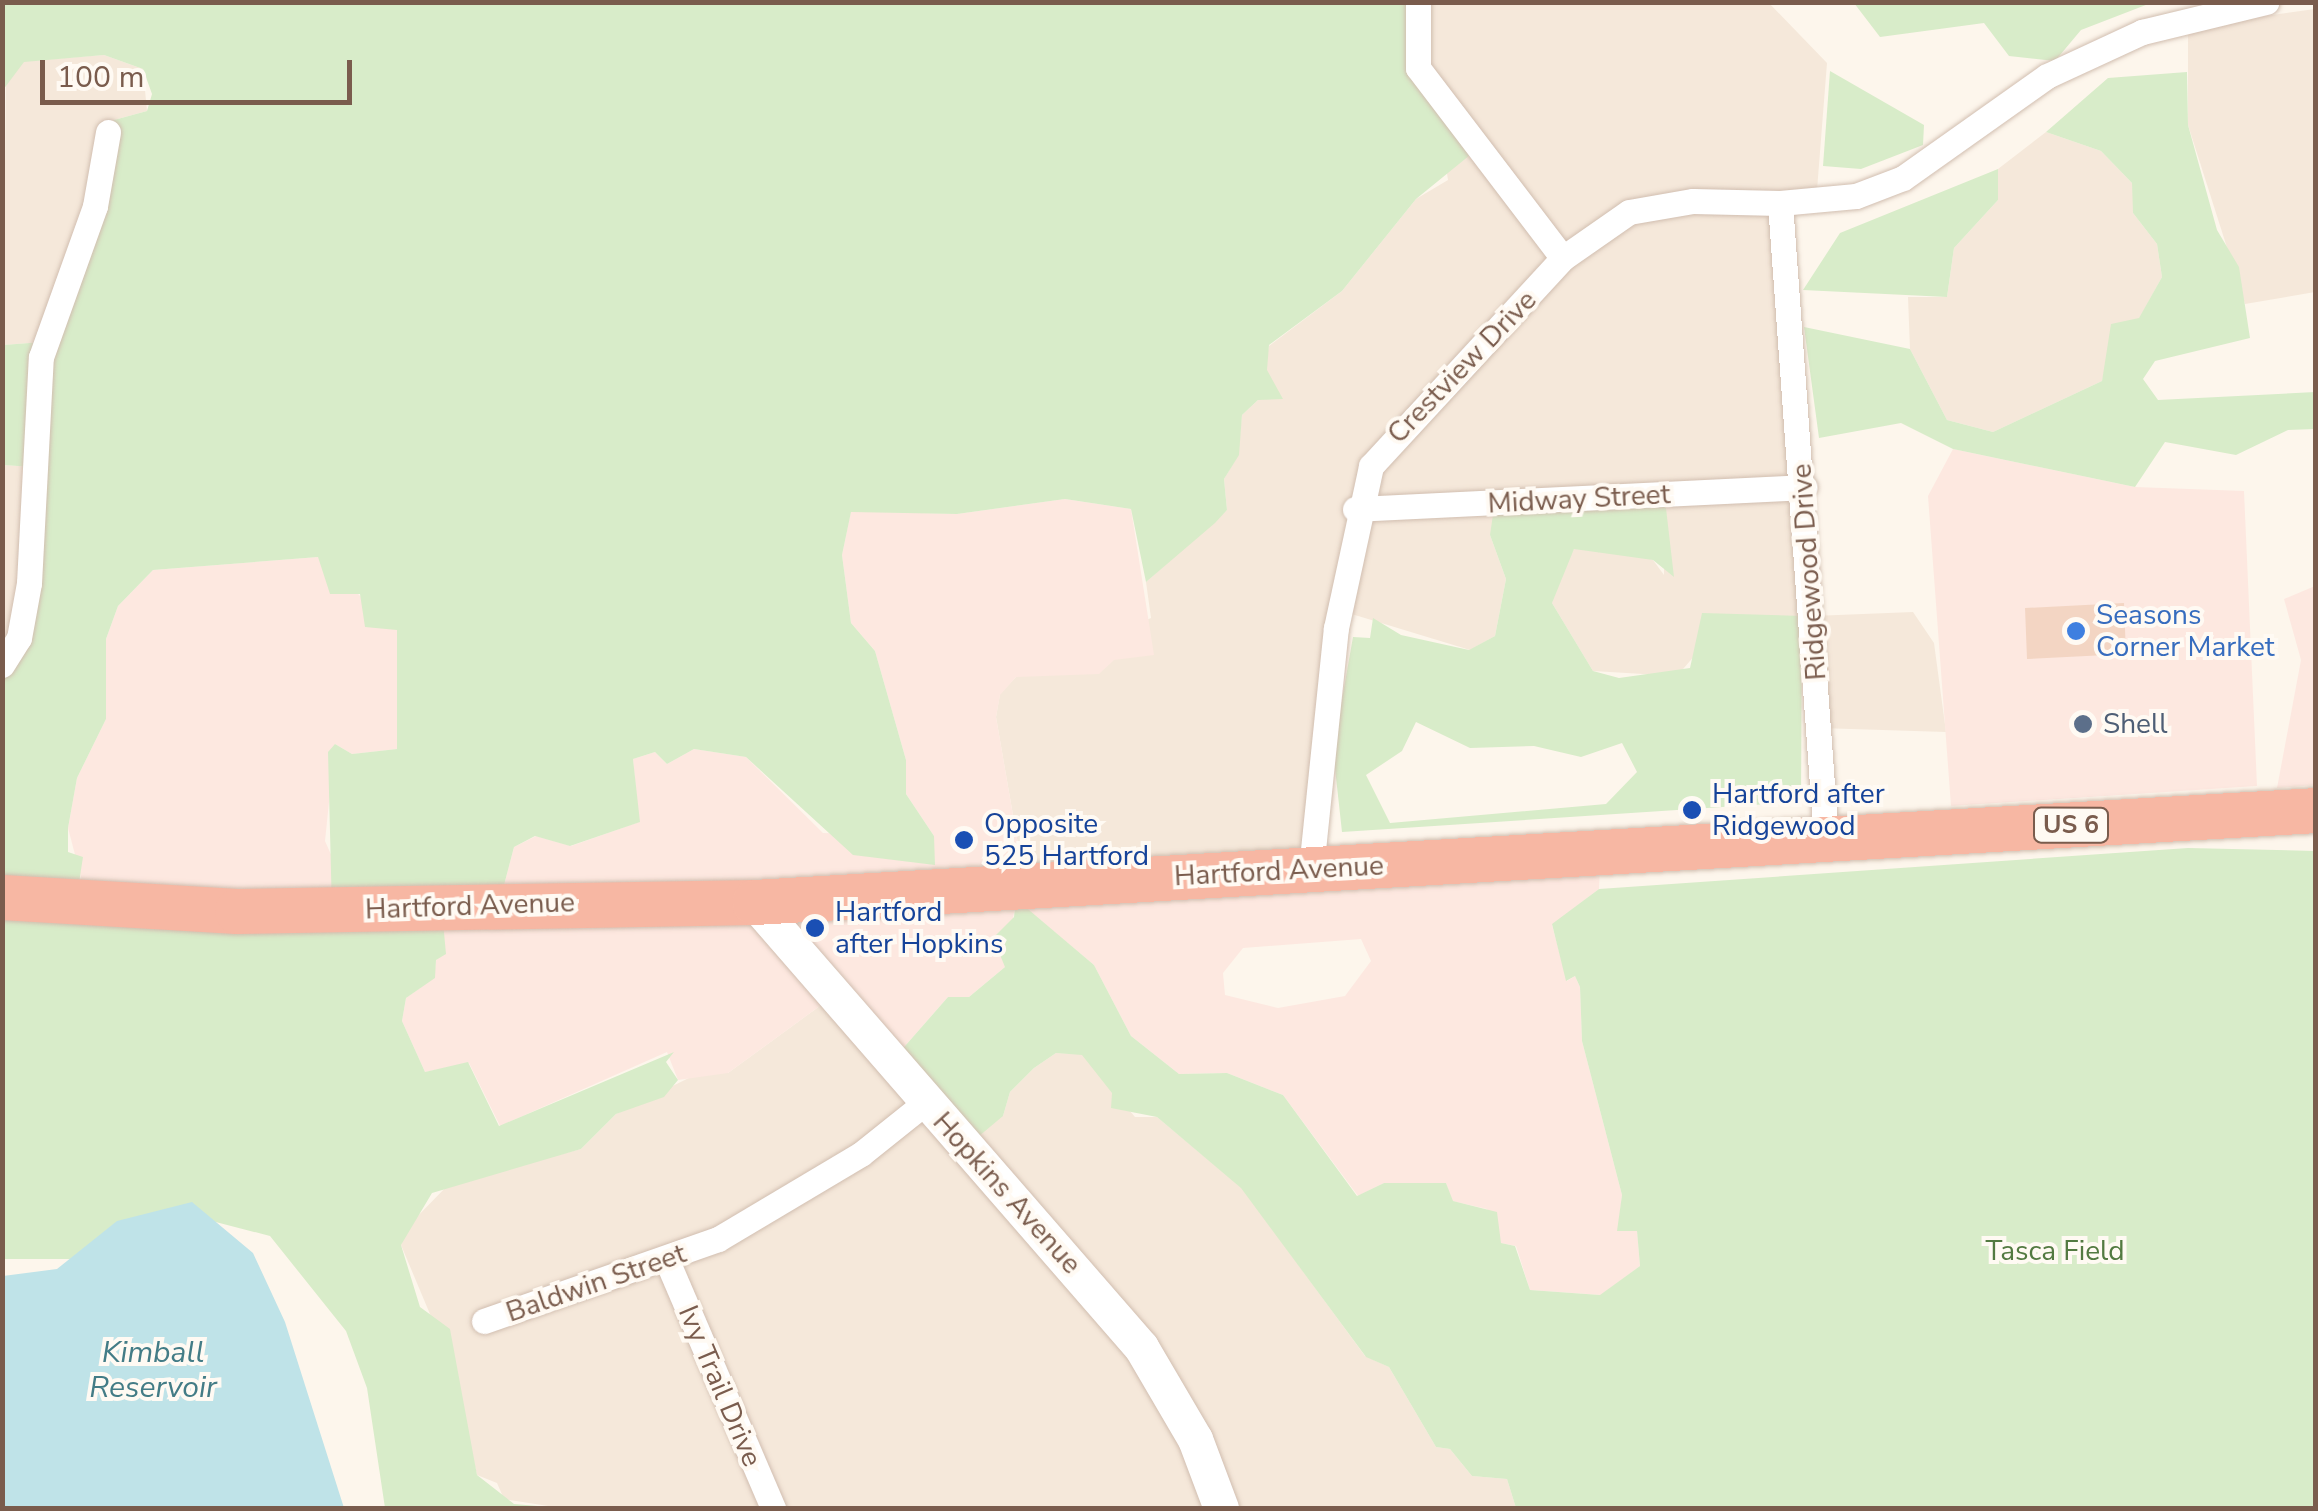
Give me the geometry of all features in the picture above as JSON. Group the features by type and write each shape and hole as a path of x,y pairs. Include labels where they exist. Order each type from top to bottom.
{"highway":[{"name":"Hartford Avenue","path":"2,897 254,911 754,902 2316,810"}],"street":[{"path":"1418,2 1418,68 1562,258"},
{"name":"Crestview Drive","path":"1311,870 1314,783 1355,509 1398,430 1562,258 1629,212 1693,201 1780,203 1856,196 1903,178 2047,76 2142,32 2266,2"},
{"path":"2,665 19,638 28,583 41,357 95,206 108,132"},
{"name":"Ridgewood Drive","path":"1780,203 1804,487 1826,840"},
{"name":"Midway Street","path":"1355,509 1804,487"},
{"name":"Hopkins Avenue","path":"754,902 1140,1347 1195,1439 1221,1508"},
{"name":"Baldwin Street","path":"484,1321 668,1264 759,1216 925,1103"},
{"name":"Ivy Trail Drive","path":"668,1264 773,1508"}],"shaded area":[{"path":"1420,3 1769,3 1827,63 1817,190 1772,199 1813,616 1913,612 1934,643 1946,732 1819,728 1812,617 1696,654 1677,676 1593,671 1552,603 1558,577 1574,549 1605,547 1653,560 1664,575 1664,491 1490,535 1506,579 1495,636 1470,650 1345,612 1310,858 1023,873 996,717 1000,694 1016,677 1151,618 1146,582 1227,510 1224,479 1238,455 1242,415 1258,400 1269,346 1342,291 1416,199 1448,180"},
{"path":"2315,9 2315,292 2245,304 2188,125 2188,27"},
{"path":"104,55 143,69 147,111 114,120 43,342 3,345 6,76 24,61"},
{"path":"2046,132 2101,151 2133,184 2133,213 2157,244 2162,277 2139,319 2112,341 2102,381 1993,432 1947,420 1910,349 1908,297 1947,297 1954,248 1998,200 1998,169"},
{"path":"1953,449 2135,487 2244,491 2257,786 1951,806 1928,496"},
{"path":"3,465 34,467 35,478 3,667"},
{"path":"1065,499 1131,509 1154,655 1114,660 1099,674 1016,677 1000,695 996,717 1023,873 1601,845 1599,889 1552,925 1567,981 1575,976 1580,987 1582,1041 1622,1195 1618,1231 1637,1230 1640,1266 1601,1295 1530,1290 1516,1246 1501,1243 1487,1209 1452,1201 1446,1183 1384,1183 1358,1196 1283,1095 1227,1073 1179,1074 1131,1036 1094,965 1016,900 1005,967 969,997 948,997 891,1062 828,1000 728,1073 678,1080 667,1052 500,1126 469,1063 425,1072 402,1021 406,998 434,978 442,911 504,885 514,847 536,836 571,846 639,822 633,759 655,752 667,764 694,749 746,757 823,833 934,836 906,794 906,760 875,651 851,623 842,555 851,511 957,514","holes":["1361,939 1371,961 1345,996 1278,1008 1225,995 1223,973 1243,948"]},
{"path":"318,557 397,630 397,749 352,754 335,744 325,841 337,868 332,912 88,904 68,828 77,778 106,719 106,639 118,606 153,570"},
{"path":"2315,586 2315,785 2277,788 2301,660 2284,599"},
{"path":"828,1000 1003,1116 1010,1092 1034,1068 1056,1053 1082,1054 1135,1117 1157,1117 1242,1188 1365,1356 1389,1367 1436,1447 1450,1449 1472,1476 1507,1479 1516,1508 561,1508 504,1499 497,1483 477,1475 453,1369 401,1245 407,1227 450,1183 581,1149 616,1114 707,1069 728,1073"}],"green space":[{"path":"1420,2 1423,59 1486,142 1416,199 1342,291 1269,345 1267,370 1283,399 1258,400 1242,415 1239,455 1224,479 1227,510 1146,582 1131,509 1065,499 957,514 851,512 842,555 851,623 875,651 906,760 906,794 934,836 935,865 853,855 746,757 694,749 667,764 655,752 633,759 640,822 570,846 535,836 514,847 504,885 442,911 446,954 436,960 435,978 406,998 402,1021 425,1072 468,1062 499,1126 674,1052 666,1062 678,1080 664,1097 616,1114 581,1149 432,1193 401,1245 420,1307 450,1329 477,1475 514,1504 561,1508 385,1508 367,1388 346,1331 270,1236 185,1214 71,1259 3,1259 2,667 19,641 33,467 3,465 3,345 43,342 114,120 147,111 152,94 143,69 104,55 24,62 3,90 3,3","holes":["318,557 330,594 360,594 365,627 397,630 397,749 352,754 335,744 328,752 332,912 76,902 83,857 68,852 68,828 77,778 106,719 106,639 118,606 153,570"]},
{"path":"1854,3 2151,3 2081,30 2055,61 2009,56 1984,23 1880,37"},
{"path":"1830,71 1924,125 1923,145 1861,169 1823,166"},
{"path":"2187,72 2188,125 2217,230 2239,267 2250,338 2155,361 2143,379 2158,400 2315,392 2315,429 2288,430 2236,455 2165,442 2135,487 1953,449 1901,423 1819,438 1804,327 1910,349 1947,420 1993,432 2102,381 2111,324 2139,318 2162,277 2157,244 2133,213 2132,183 2101,151 2046,132 2108,78"},
{"path":"1998,169 1998,200 1954,248 1947,297 1803,290 1840,233"},
{"path":"1664,491 1674,577 1653,560 1574,549 1552,603 1593,671 1619,678 1690,668 1702,613 1802,616 1801,802 1342,832 1333,750 1353,637 1370,638 1373,618 1401,635 1469,650 1495,636 1506,579 1490,535 1496,494","holes":["1416,722 1470,748 1534,746 1581,757 1622,743 1637,772 1606,804 1390,823 1366,775 1402,751"]},
{"name":"Tasca Field","path":"2188,848 2315,851 2315,1508 1516,1508 1507,1479 1472,1476 1450,1449 1436,1447 1389,1367 1366,1357 1241,1188 1157,1117 1111,1108 1112,1093 1082,1055 1056,1053 1034,1068 1010,1092 1003,1116 966,1147 891,1062 948,997 969,997 1005,967 993,938 1014,917 1016,899 1094,965 1131,1036 1179,1074 1227,1073 1283,1095 1357,1196 1384,1183 1446,1183 1453,1201 1497,1212 1501,1243 1515,1246 1530,1290 1600,1295 1640,1266 1637,1231 1617,1231 1622,1195 1582,1041 1580,987 1575,976 1566,981 1552,924 1599,889"}],"water":[{"name":"Kimball Reservoir","path":"192,1202 253,1253 285,1322 344,1508 3,1508 3,1276 57,1269 117,1221"}],"building":[{"name":"Seasons Corner Market","path":"2124,603 2126,654 2027,659 2025,608"}],"place":[{"name":"Seasons Corner Market","path":"2076,631"},
{"name":"Shell","path":"2083,724"},
{"name":"Hartford after Ridgewood","path":"1692,810"},
{"name":"Opposite 525 Hartford","path":"964,840"},
{"name":"Hartford after Hopkins","path":"815,928"}]}
